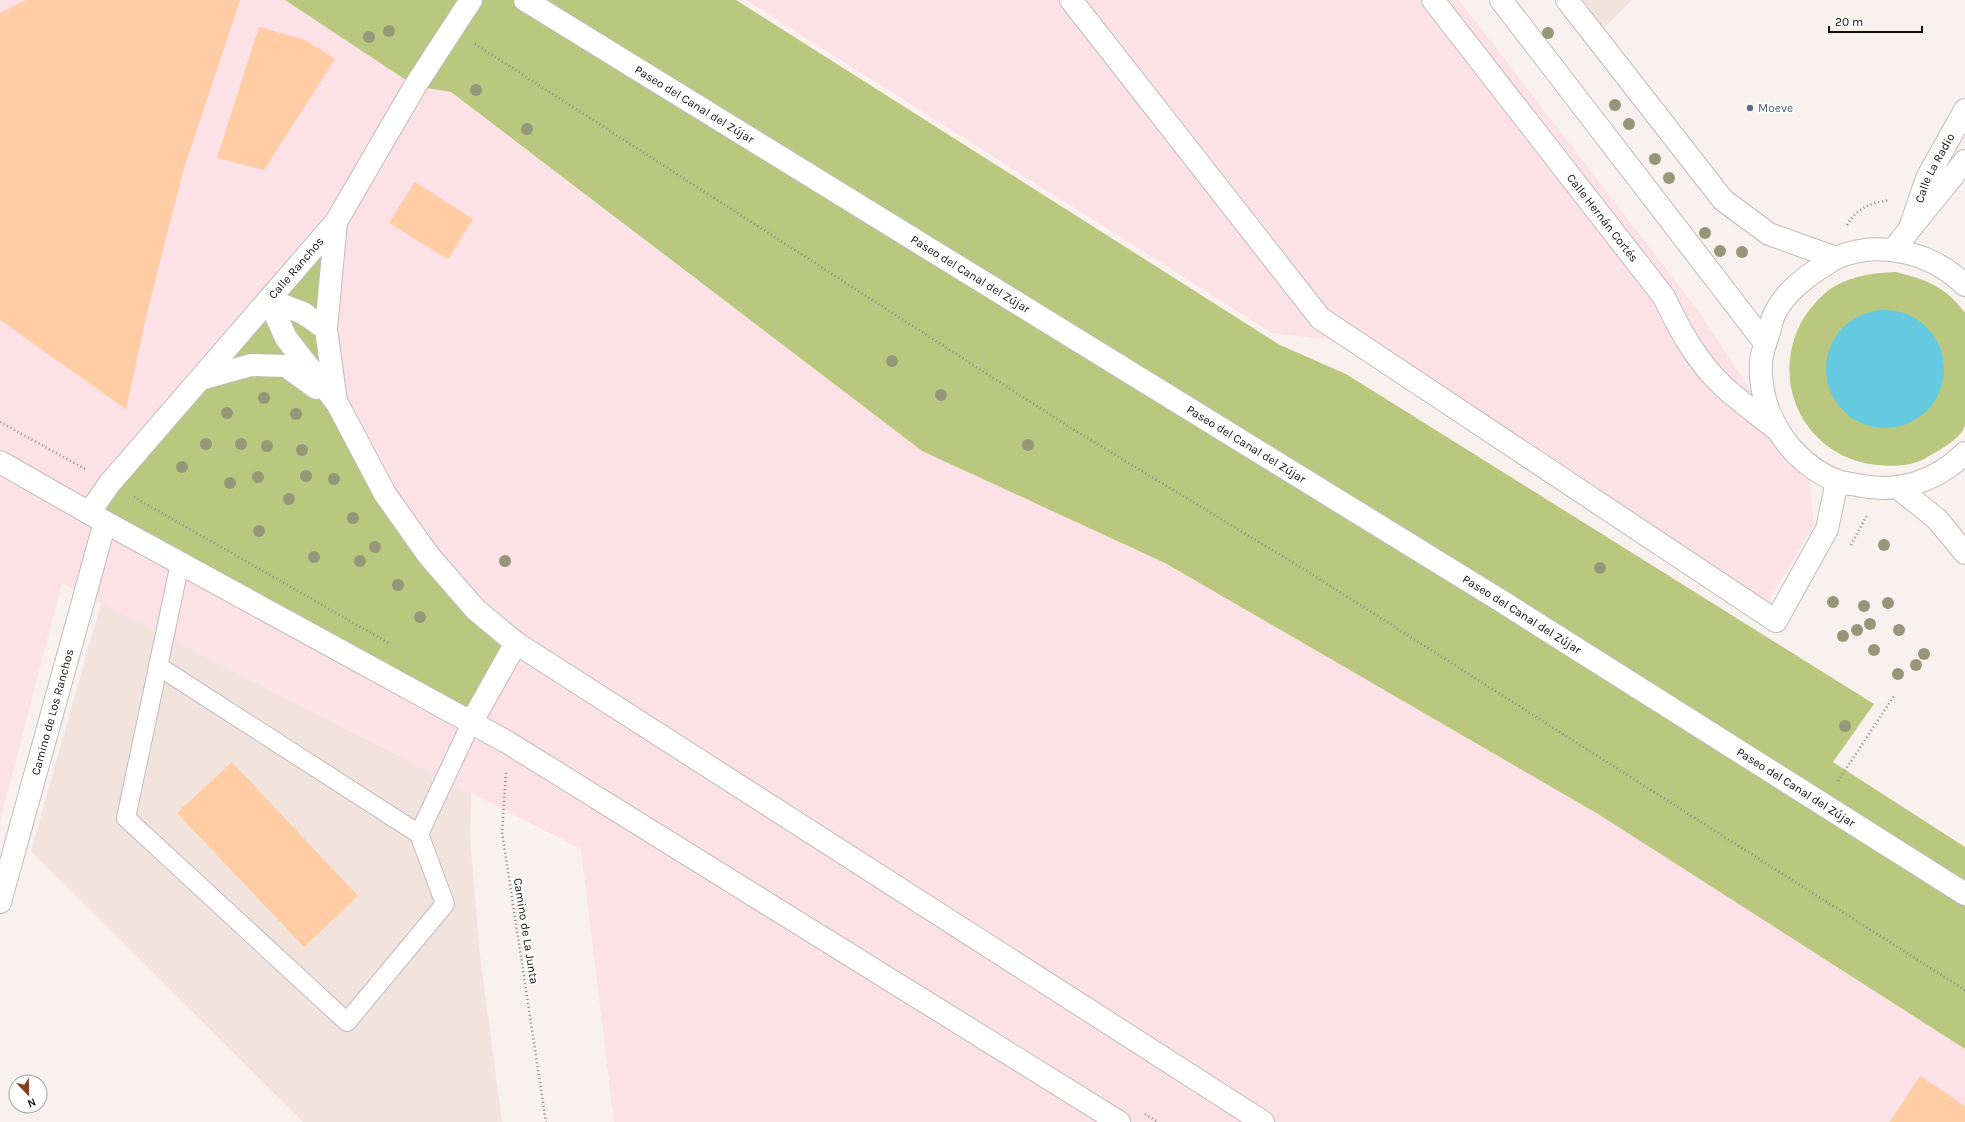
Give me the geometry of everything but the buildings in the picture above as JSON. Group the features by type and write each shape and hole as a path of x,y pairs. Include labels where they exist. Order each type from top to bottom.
{"street":[{"name":"Calle Ranchos","path":"97,518 110,483 336,222 415,86 470,0"},
{"name":"Paseo del Canal del Zújar","path":"524,0 1498,599 1965,894"},
{"path":"1071,0 1320,318 1776,621 1827,529 1837,481"},
{"name":"Calle Hernán Cortés","path":"1433,0 1664,297 1678,328 1696,355 1723,386 1776,429"},
{"path":"1501,0 1765,342"},
{"path":"1567,0 1723,200 1769,234 1829,256 1864,250 1893,250 1924,257 1952,273 1965,285"},
{"name":"Calle La Radio","path":"1910,230 1927,178 1965,110"},
{"path":"1893,250 1965,161"},
{"path":"336,222 326,329 337,403"},
{"path":"1829,256 1802,280 1776,311 1765,342 1761,363 1764,397 1776,429 1802,460 1837,481 1877,489 1917,484 1952,466 1965,453"},
{"path":"269,300 303,313 326,329"},
{"path":"269,300 286,338 337,403 385,494 429,556 476,610 516,643 1263,1122"},
{"path":"201,379 251,365 286,366 337,403"},
{"path":"0,462 97,518 507,742 1119,1122"},
{"path":"1897,487 1937,519 1965,553"},
{"name":"Camino de Los Ranchos","path":"0,902 97,518"},
{"path":"471,723 516,643"}],"lane":[{"path":"158,666 419,834 445,904 347,1022 126,818 158,666 180,563"},
{"path":"419,834 471,723"}],"path":[{"path":"452,29 1071,428 1310,572 1965,990"},
{"path":"1829,256 1835,243 1855,212 1879,201 1892,200"},
{"path":"1851,546 1866,517 1871,513"},
{"name":"Camino de La Junta","path":"507,742 502,832 546,1122"}],"shaded area":[{"path":"0,0 416,0 451,93 922,451 1165,563 1598,814 1965,1049 1965,1122 614,1122 581,849 62,583 0,821"},
{"path":"746,0 1459,0 1700,313 1809,480 1814,525 1759,617 1331,340 1272,333"},
{"path":"1567,0 1632,0 1596,36"},
{"path":"101,603 471,793 470,838 480,955 502,1122 303,1122 31,851"}],"green space":[{"path":"285,0 736,0 1280,345 1346,374 1874,704 1833,762 1965,847 1965,1049 1598,814 1165,563 922,451 451,92 415,86"},
{"path":"336,222 337,403 385,494 516,643 471,723 89,513"},
{"path":"1896,272 1935,285 1950,296 1965,313 1965,425 1963,430 1955,439 1917,462 1897,466 1883,466 1852,459 1831,448 1813,433 1800,414 1792,392 1789,369 1793,345 1802,321 1812,306 1825,293 1843,282 1857,277"}],"water":[{"path":"1885,310 1908,314 1927,327 1940,346 1944,369 1940,392 1927,411 1908,424 1885,428 1862,424 1843,411 1830,392 1826,369 1830,346 1843,327 1862,314"}],"place":[{"name":"Moeve","path":"1750,108"}]}
